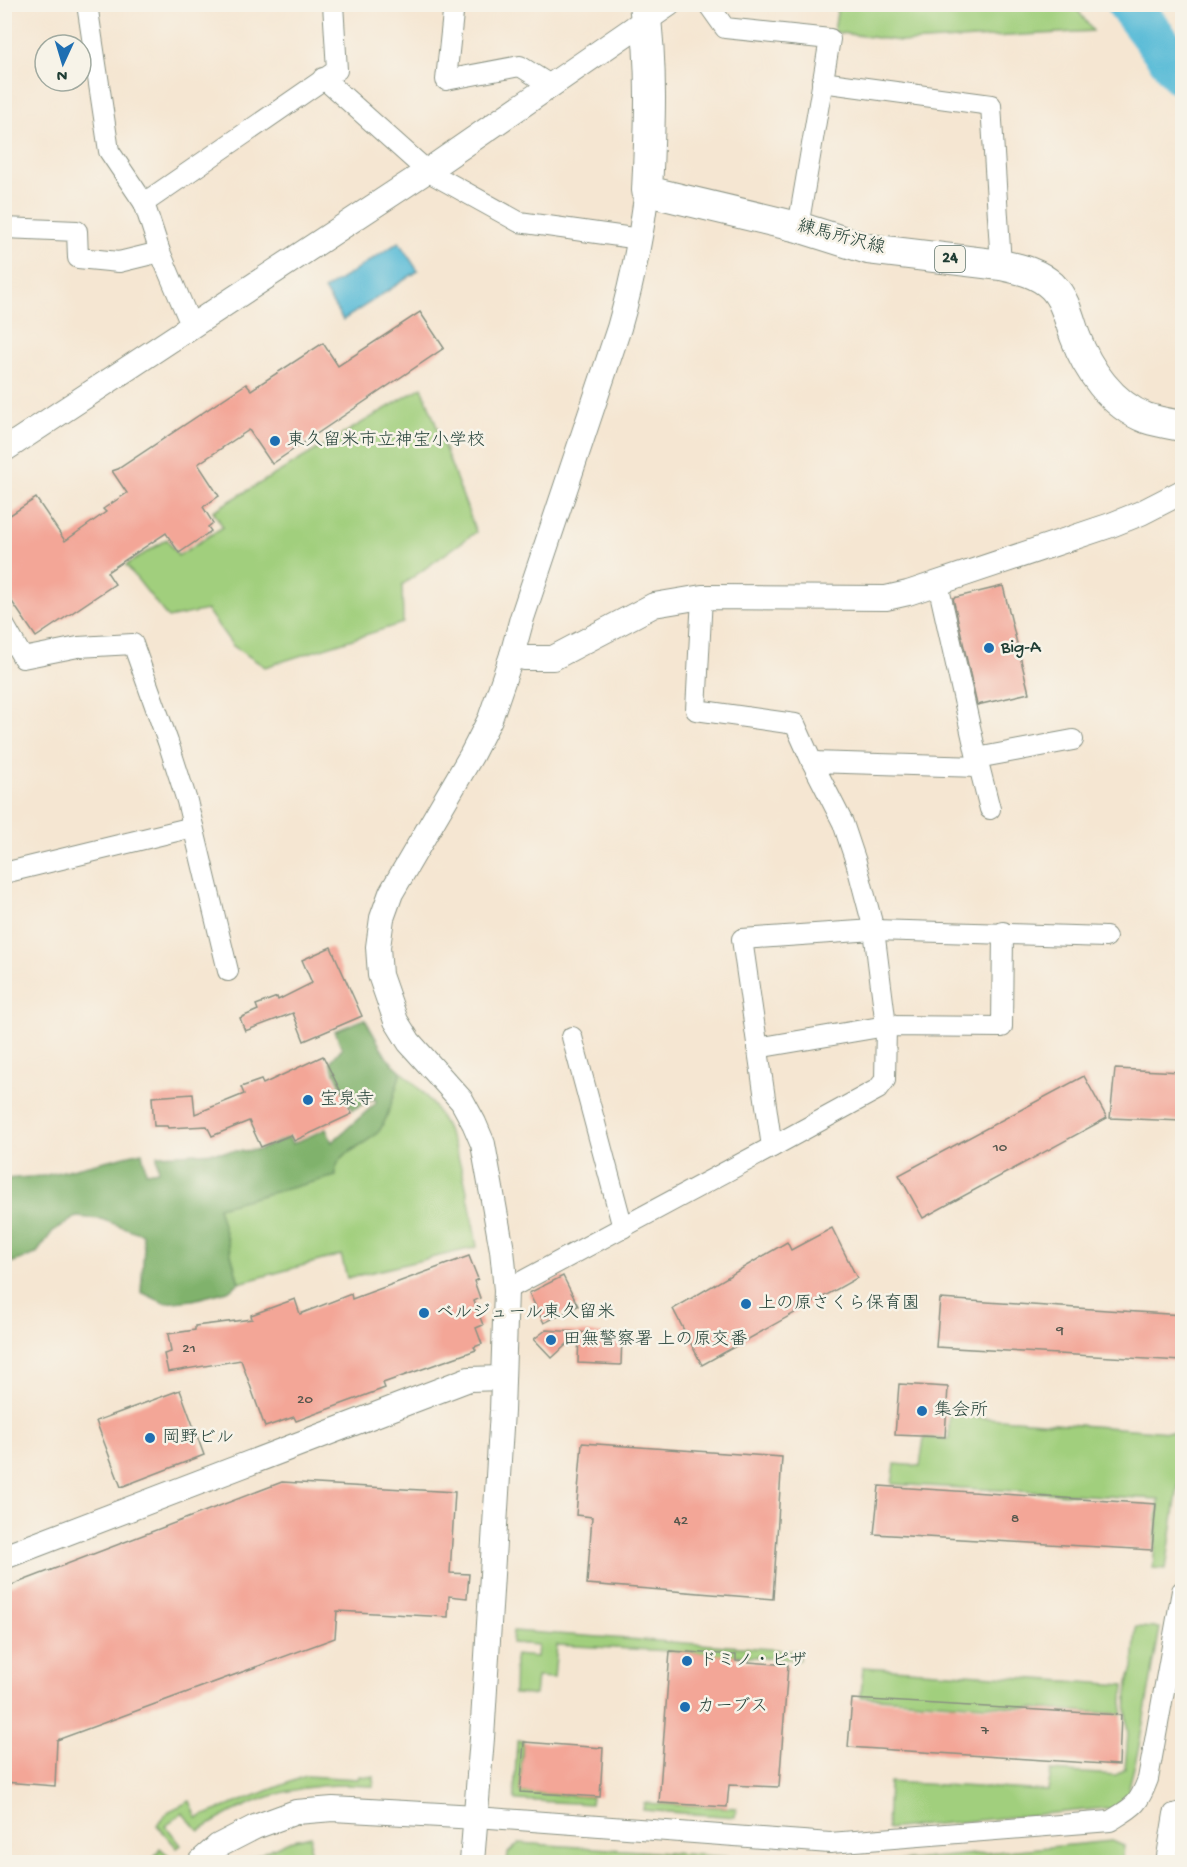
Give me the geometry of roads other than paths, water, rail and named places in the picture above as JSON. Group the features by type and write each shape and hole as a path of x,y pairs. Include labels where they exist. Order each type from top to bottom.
{"main road":[{"path":"647,191 653,10"},
{"name":"練馬所沢線","path":"647,191 798,227 868,249 1001,265 1023,269 1039,276 1060,296 1085,360 1111,395 1145,417 1182,426"}],"street":[{"path":"87,4 109,152 144,203 160,252 191,325"},
{"path":"144,203 337,70 333,4"},
{"path":"454,4 446,80 520,66 550,85"},
{"path":"708,4 725,28 830,39 798,227"},
{"path":"4,450 427,171 653,10"},
{"path":"323,78 427,171 519,222 640,239"},
{"path":"822,82 991,105 1001,265"},
{"path":"472,1863 501,1423 506,1290 502,1250 483,1144 462,1101 410,1042 396,1021 380,975 378,947 382,918 392,893 471,756 490,718 619,328 640,239 647,191"},
{"path":"4,228 77,231 78,258 119,262 160,252"},
{"path":"512,655 525,658 553,658 654,605 702,597 886,598 908,593 1111,525 1182,492"},
{"path":"938,584 990,809"},
{"path":"506,1290 772,1148 878,1089 885,1080 886,1026 874,930 843,822 795,724 696,710 702,597"},
{"path":"4,625 23,658 78,646 133,644 168,742 193,827 228,971"},
{"path":"812,762 978,762 1073,740"},
{"path":"4,873 193,827"},
{"path":"772,1148 742,939 874,930 1106,937"},
{"path":"757,1048 886,1026 1002,1027 1003,933"},
{"path":"572,1037 623,1228"},
{"path":"4,1557 469,1379 502,1378"},
{"path":"200,1863 218,1846 255,1827 297,1812 333,1809 830,1843 1110,1821 1130,1809 1141,1797 1148,1779 1182,1591"},
{"path":"1166,1863 1174,1814 1182,1812"}],"water":[{"path":"399,242 418,271 343,320 324,290"}],"waterway":[{"path":"1129,4 1182,74"}],"place":[{"name":"東久留米市立神宝小学校","path":"275,441"},
{"name":"Big-A","path":"989,648"},
{"name":"宝泉寺","path":"308,1100"},
{"name":"上の原さくら保育園","path":"746,1304"},
{"name":"ベルジュール東久留米","path":"424,1313"},
{"name":"田無警察署 上の原交番","path":"551,1340"},
{"name":"集会所","path":"922,1411"},
{"name":"岡野ビル","path":"150,1438"},
{"name":"ドミノ・ピザ","path":"687,1661"},
{"name":"カーブス","path":"685,1707"}]}
